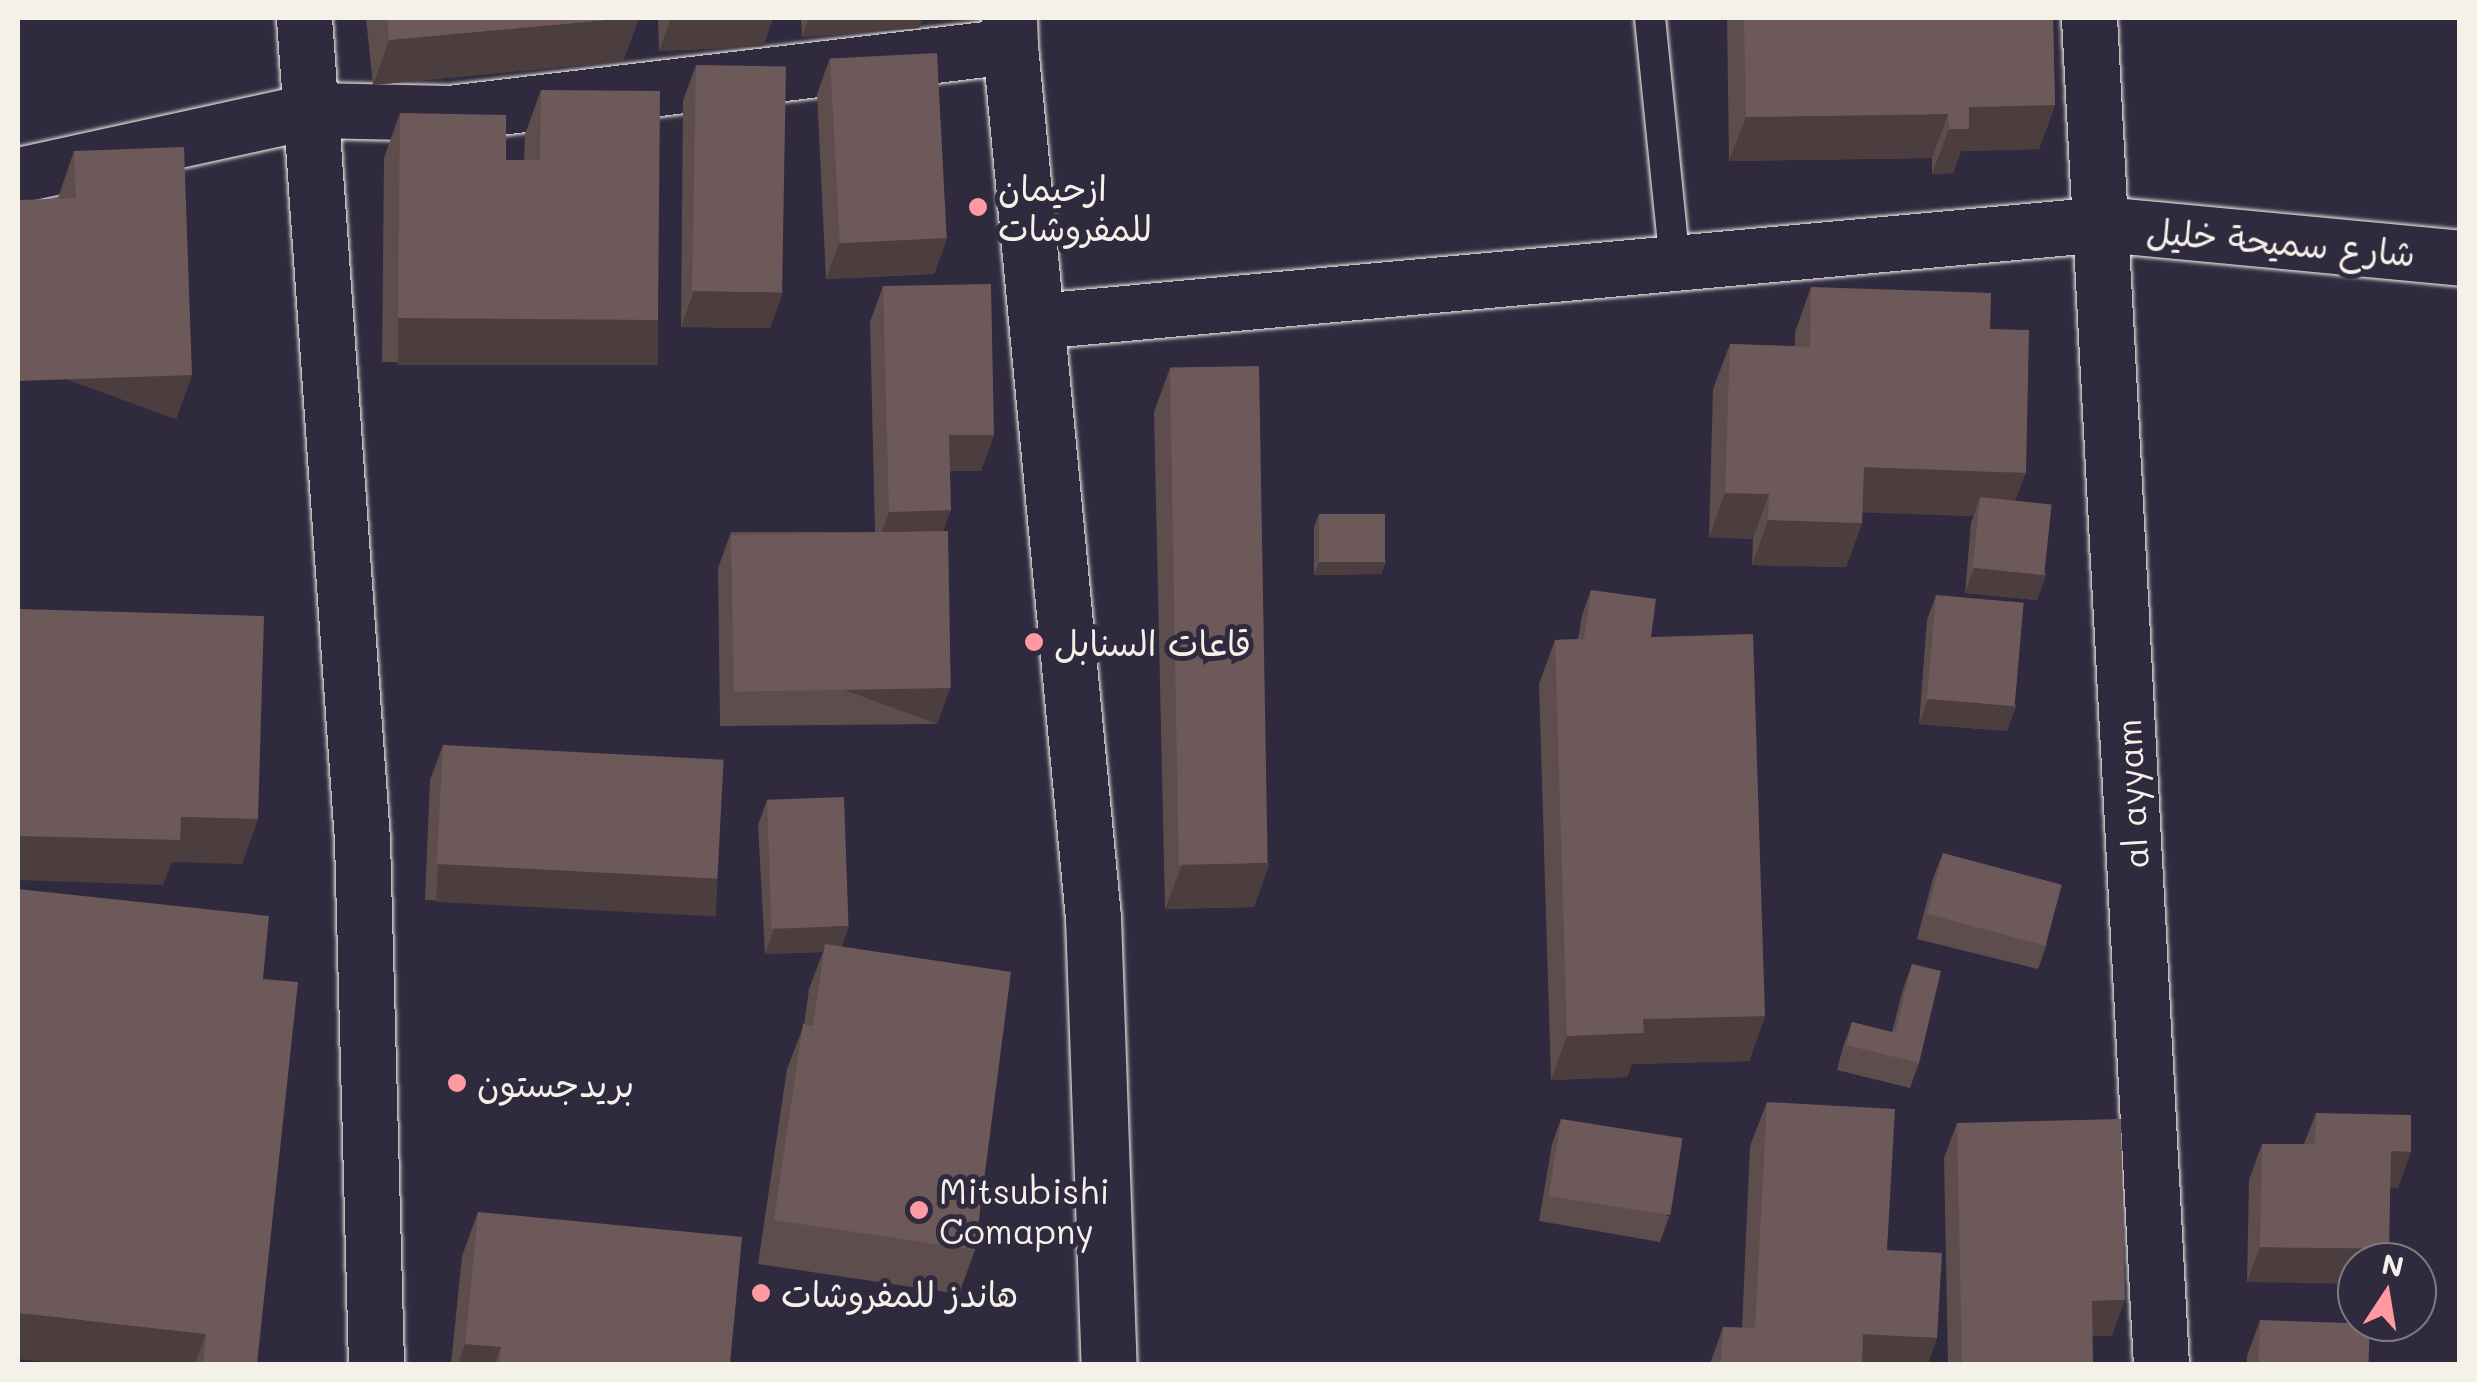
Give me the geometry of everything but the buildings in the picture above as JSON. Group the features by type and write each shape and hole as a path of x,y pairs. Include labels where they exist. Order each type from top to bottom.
{"street":[{"path":"304,18 315,110 362,840 376,1364"},
{"name":"al ayyam","path":"2089,18 2160,1364"},
{"path":"18,175 315,110 449,113 1010,32 1093,916 1109,1364"},
{"name":"شارع سميحة خليل","path":"1037,321 2102,224 2460,258"}],"lane":[{"path":"1650,18 1674,263"}],"place":[{"name":"ازحيمان للمفروشات","path":"978,207"},
{"name":"قاعات السنابل","path":"1034,642"},
{"name":"بريدجستون","path":"457,1083"},
{"name":"Mitsubishi Comapny","path":"919,1210"},
{"name":"هاندز للمفروشات","path":"761,1293"}]}
